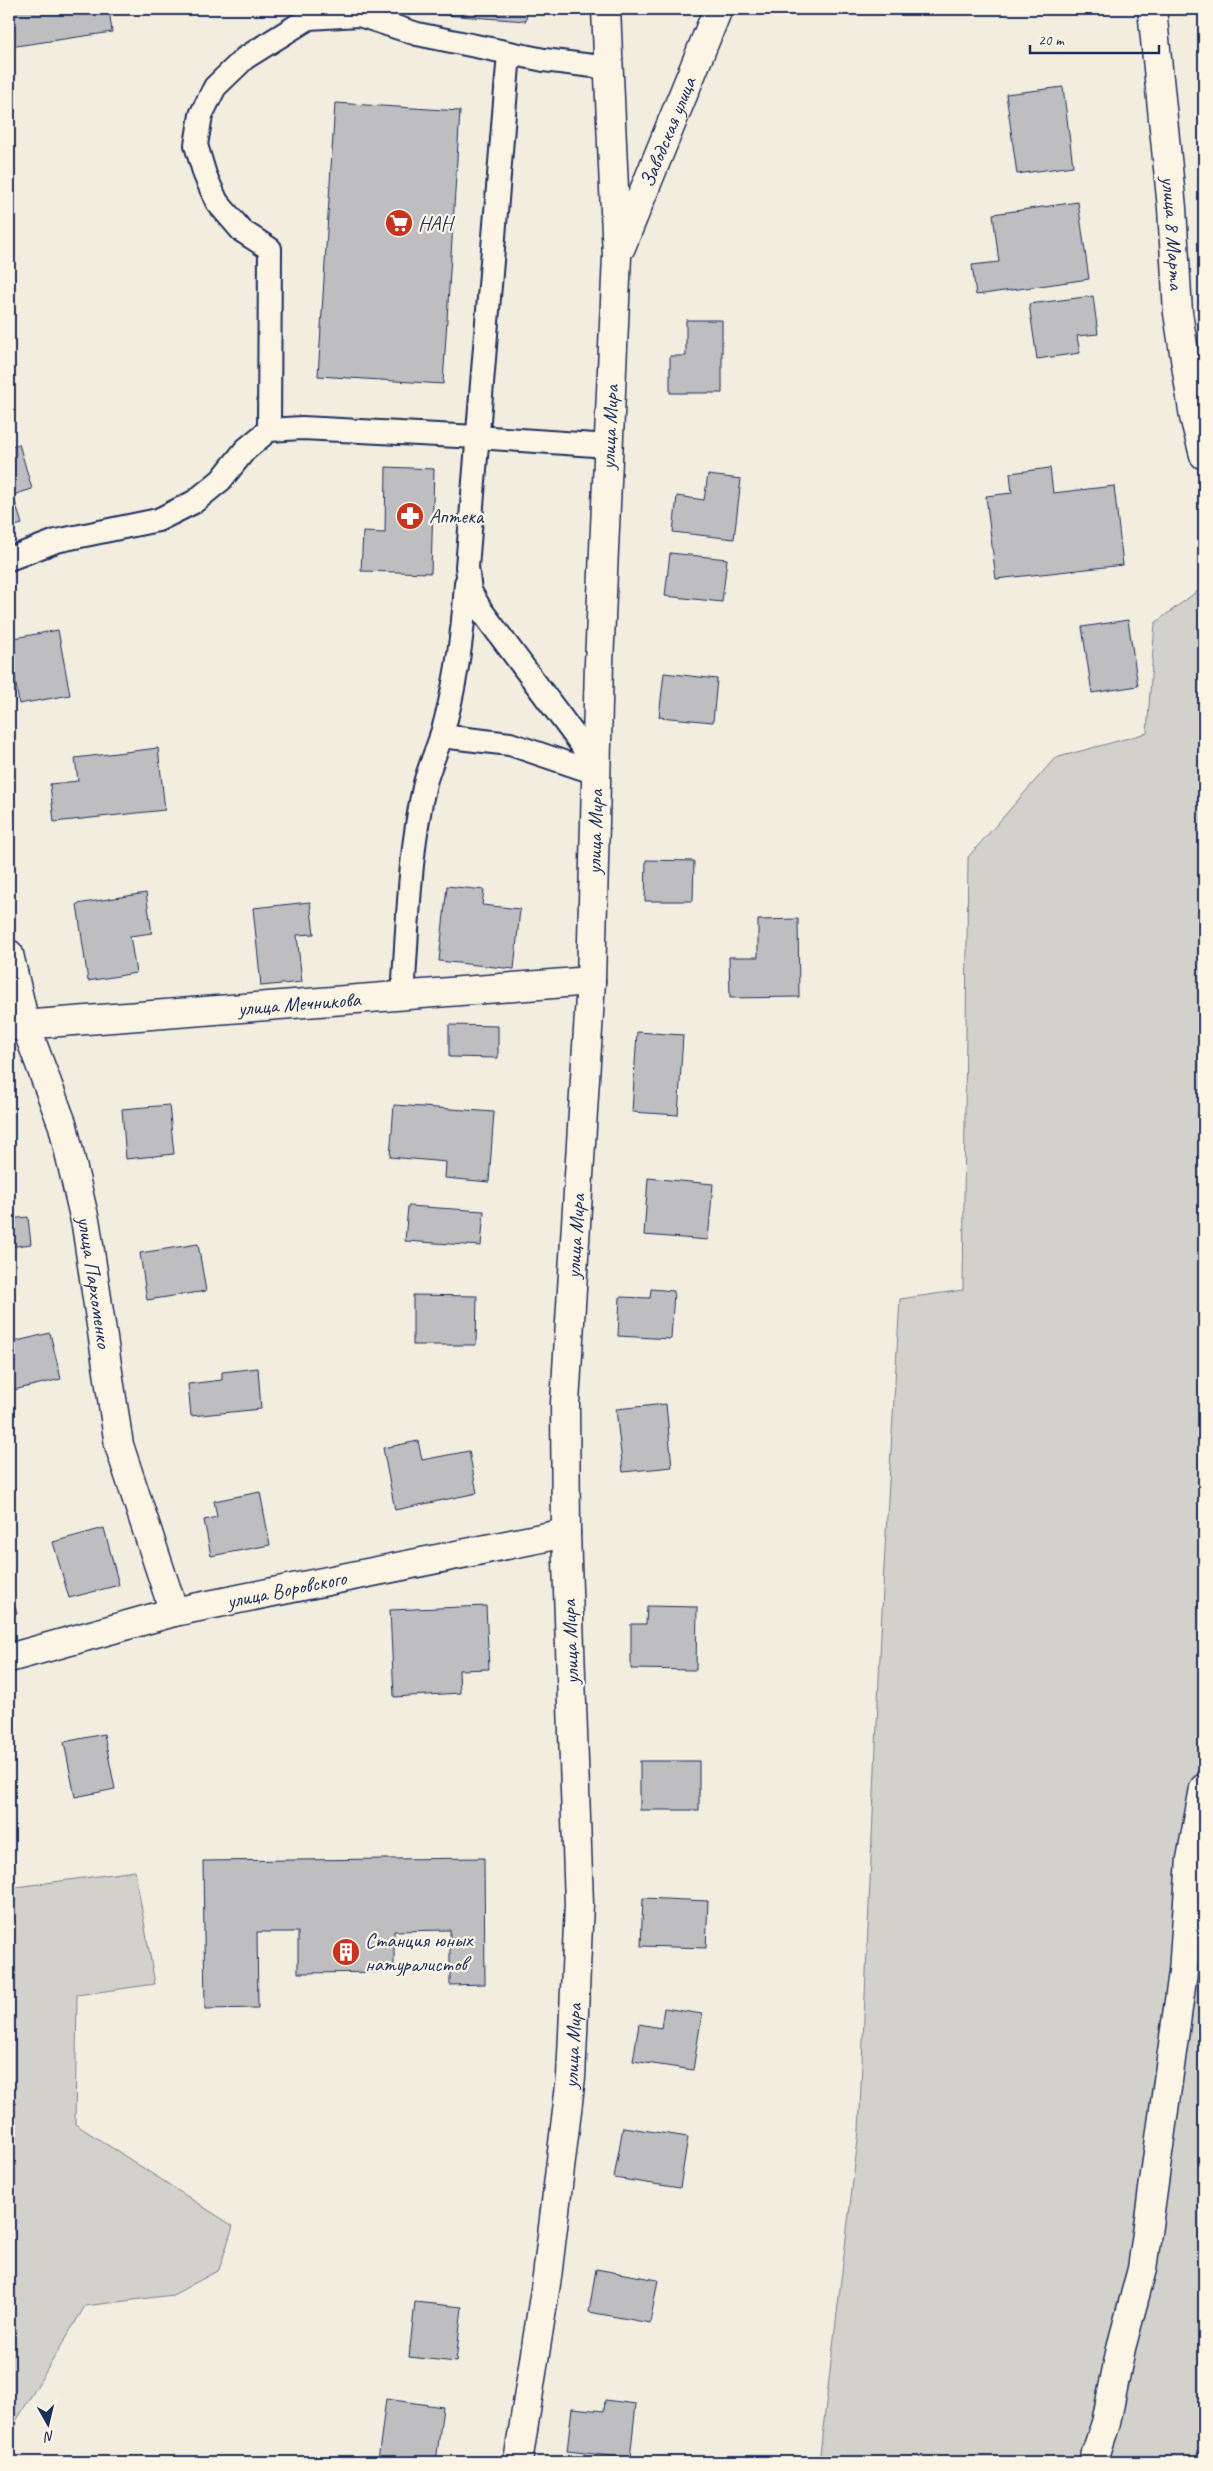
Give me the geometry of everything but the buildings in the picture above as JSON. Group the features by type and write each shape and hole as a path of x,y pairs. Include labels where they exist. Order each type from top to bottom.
{"street":[{"name":"улица Мира","path":"518,2462 546,2277 571,2067 579,1904 566,1533 565,1403 591,981 596,773 617,256 606,9"},
{"name":"Заводская улица","path":"617,256 718,9"},
{"name":"улица 8 Марта","path":"1152,9 1172,208 1178,313 1194,417 1204,455"},
{"name":"улица Пархоменко","path":"9,954 17,1025 63,1126 86,1225 119,1445 174,1612"},
{"name":"улица Мечникова","path":"17,1025 591,981"},
{"name":"улица Воровского","path":"9,1658 174,1612 566,1533"},
{"path":"1093,2462 1106,2423 1121,2348 1142,2269 1183,1972 1191,1859 1204,1788"}],"lane":[{"path":"269,430 270,249 242,231 217,202 205,175 196,145 200,115 215,87 245,58 309,18 359,12 417,34 544,60 609,68"},
{"path":"403,995 417,829 426,782 441,736 464,626 477,436 509,53"},
{"path":"9,558 56,541 158,520 201,496 221,480 245,450 269,430 302,428 477,436 609,446"},
{"path":"467,567 470,591 481,610 581,744 596,773"},
{"path":"441,736 510,744 596,773"}],"shaded area":[{"path":"1204,586 1204,2462 819,2462 859,2131 884,1566 900,1299 963,1290 968,857 1055,758 1147,733 1155,623"},
{"path":"135,1871 155,1984 77,1995 75,2124 233,2226 219,2270 173,2295 85,2306 9,2433 9,1888"}],"place":[{"name":"НАН","path":"399,223"},
{"name":"Аптека","path":"410,516"},
{"name":"Станция юных натуралистов","path":"346,1952"}]}
